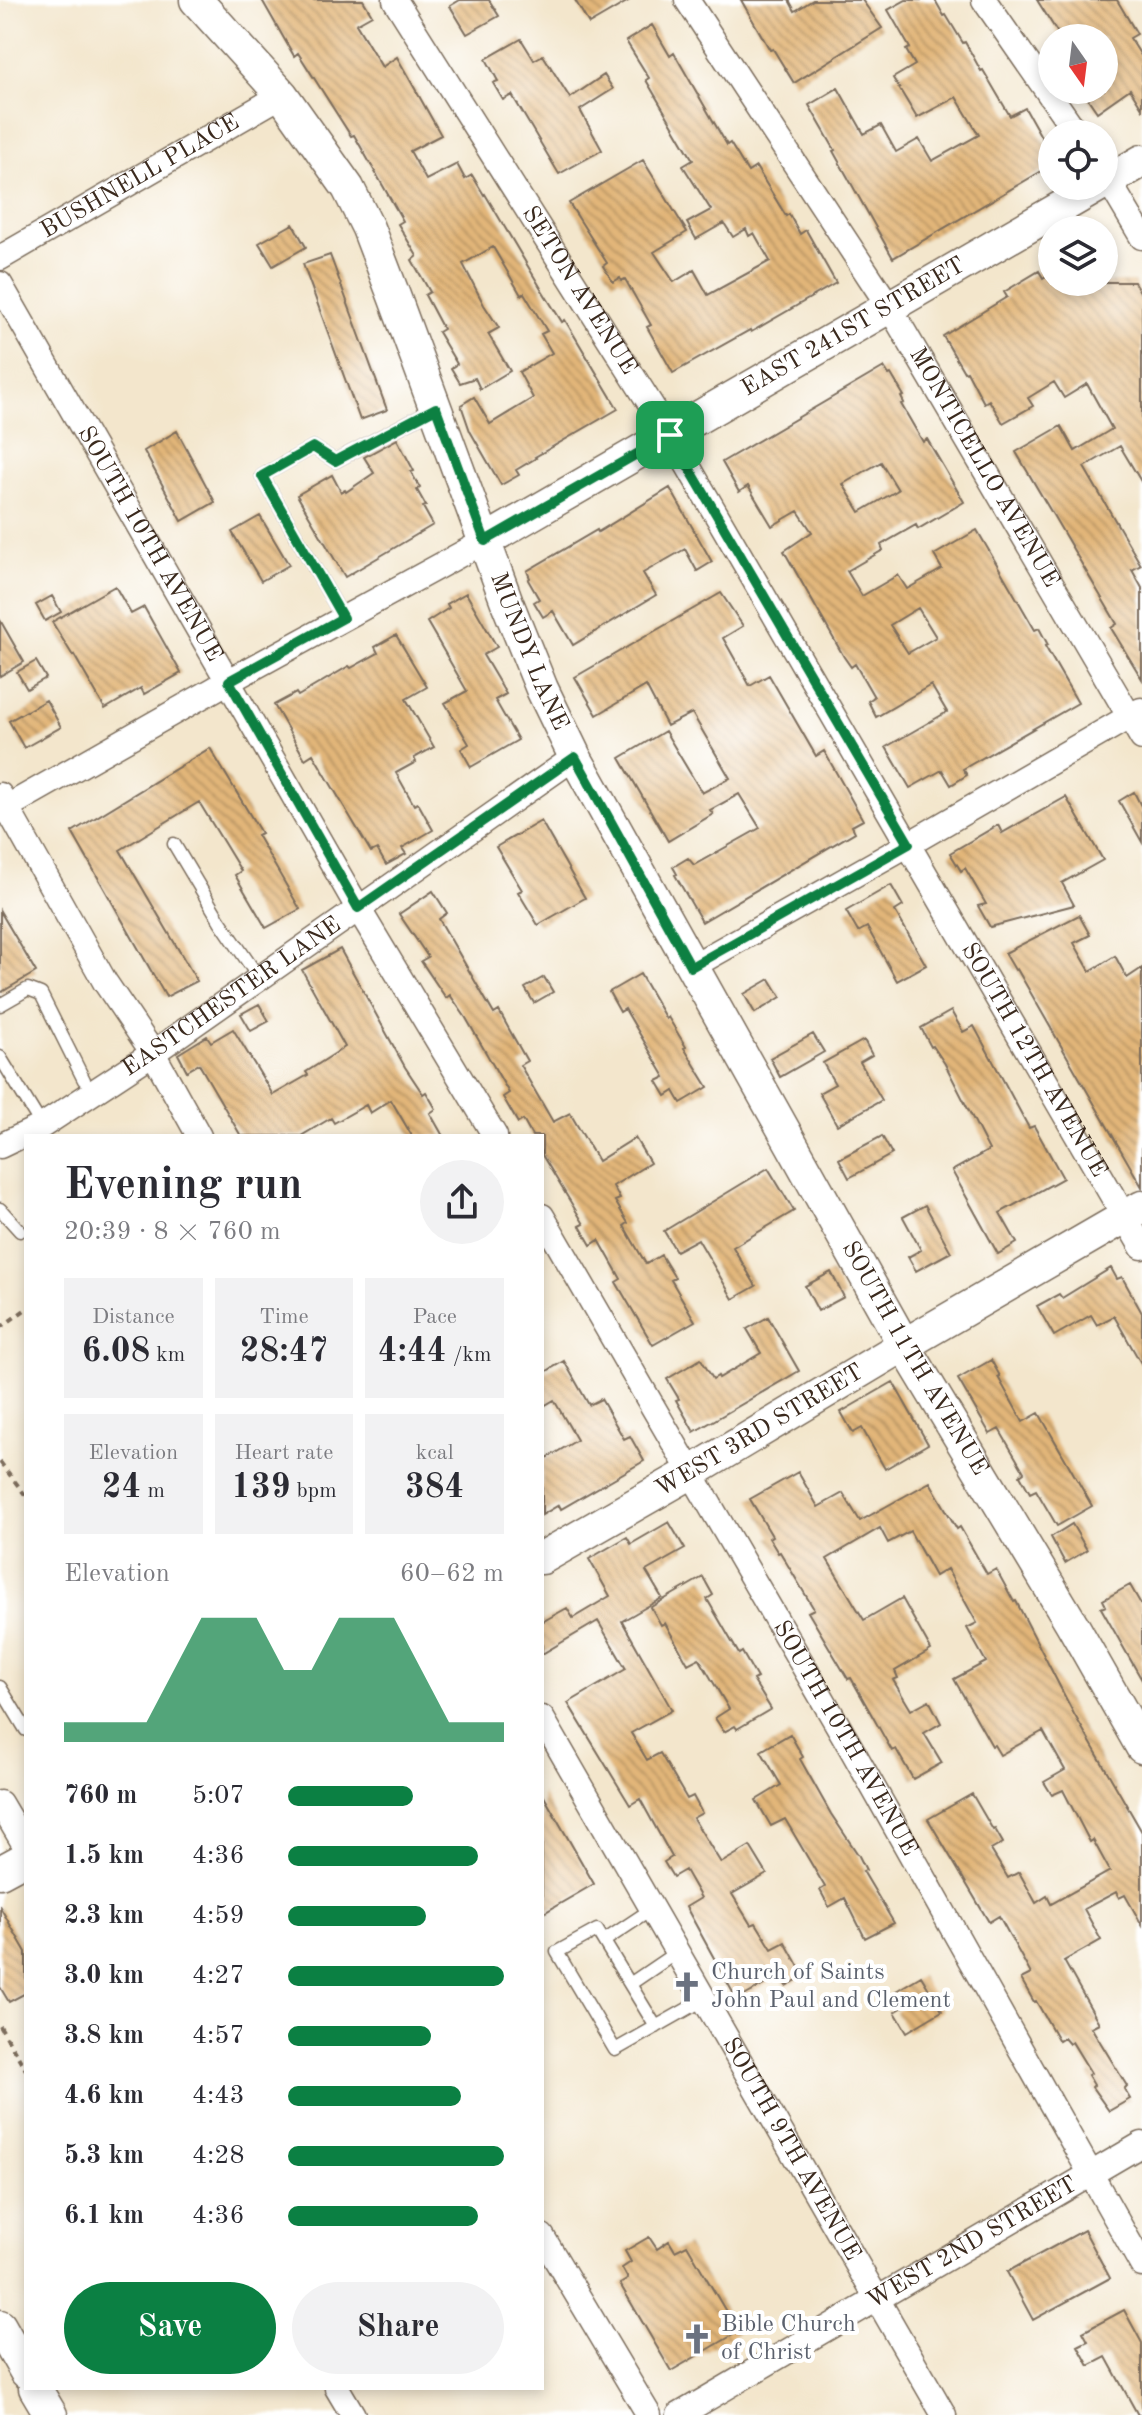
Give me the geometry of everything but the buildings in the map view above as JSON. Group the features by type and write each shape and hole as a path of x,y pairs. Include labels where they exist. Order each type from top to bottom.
{"street":[{"name":"MUNDY LANE","path":"196,0 282,95 348,188 389,282 542,689 575,757 691,967"},
{"name":"SETON AVENUE","path":"395,0 670,435 950,915"},
{"name":"MONTICELLO AVENUE","path":"687,0 890,308 1136,713 1142,738"},
{"path":"984,0 1067,120"},
{"name":"BUSHNELL PLACE","path":"0,258 282,95"},
{"name":"EAST 241ST STREET","path":"1118,173 1142,161"},
{"name":"EAST 241ST STREET","path":"485,541 890,308 1071,200"},
{"path":"1117,200 1142,237"},
{"name":"SOUTH 10TH AVENUE","path":"0,284 358,908 494,1134"},
{"path":"198,1134 153,1053 105,982 2,804 485,541"},
{"path":"691,967 1136,713"},
{"name":"EASTCHESTER LANE","path":"25,1134 153,1053 575,757"},
{"name":"SOUTH 12TH AVENUE","path":"950,915 1133,1212 1142,1247"},
{"name":"SOUTH 11TH AVENUE","path":"691,967 904,1345 1072,1624 1142,1747"},
{"name":"EASTCHESTER LANE","path":"0,1146 24,1135"},
{"name":"WEST 3RD STREET","path":"544,1557 1133,1212"},
{"name":"SOUTH 10TH AVENUE","path":"544,1219 851,1748 1142,2265"},
{"name":"SOUTH 9TH AVENUE","path":"544,1721 944,2415"},
{"path":"0,1803 24,1844"},
{"path":"0,1872 24,1859"},
{"name":"WEST 2ND STREET","path":"679,2415 1142,2144"},
{"path":"544,2239 649,2415"},
{"path":"0,2326 24,2368"},
{"path":"36,2390 51,2415"},
{"path":"338,2390 353,2415"}],"lane":[{"path":"343,618 262,476 313,447 335,461 436,408"},
{"path":"174,844 220,921 259,978"},
{"path":"0,1005 28,989 41,994 84,1080"},
{"path":"0,1057 42,1126"},
{"path":"0,1209 20,1231"},
{"path":"0,1687 24,1727"},
{"path":"604,1941 652,1909"},
{"path":"656,2027 597,1930 557,1952 615,2050 656,2027 705,1999"},
{"path":"630,1984 677,1952"}],"path":[{"path":"1,1326 24,1310"},
{"path":"0,1462 24,1493"},
{"path":"0,2026 24,2067"}],"place":[{"name":"Church of Saints John Paul and Clement","path":"687,1987"},
{"name":"Bible Church of Christ","path":"697,2339"}],"route":[{"path":"436,408 485,541 670,435 909,844 691,967 575,757 358,908 229,681 343,618 262,476 313,447 335,461 436,408"}]}
